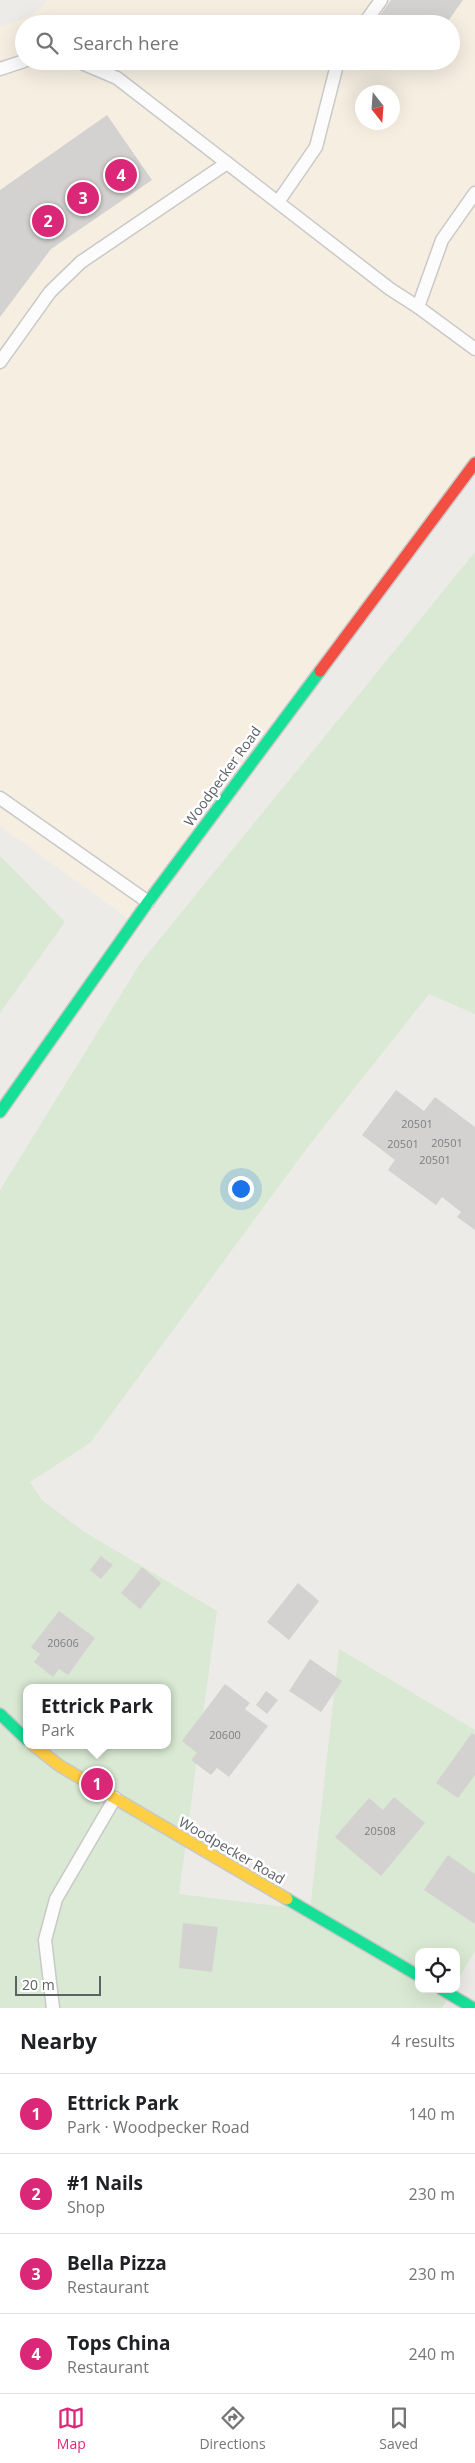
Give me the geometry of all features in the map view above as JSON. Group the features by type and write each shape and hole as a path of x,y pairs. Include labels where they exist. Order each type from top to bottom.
{"main road":[{"name":"Woodpecker Road","path":"0,1112 148,902 475,463"},
{"path":"0,1714 23,1736"},
{"name":"Woodpecker Road","path":"38,1749 60,1766 415,1974"},
{"path":"448,1993 473,2008"}],"lane":[{"path":"370,15 381,0"},
{"path":"0,69 15,64"},
{"path":"98,70 116,78 390,289 475,349"},
{"path":"278,202 316,147 335,70"},
{"path":"0,362 50,292 81,262 227,163"},
{"path":"418,307 442,240 475,193"},
{"path":"0,798 148,902"},
{"path":"53,2008 45,1940 56,1899 115,1798"}],"shaded area":[{"path":"48,0 475,0 475,460 133,922 0,826 0,27 15,22 15,70 460,70 460,15 32,15"}],"green space":[{"path":"475,552 475,1014 429,994 307,1148 90,1443 30,1482 42,1500 83,1531 217,1611 179,1894 310,1910 339,1649 475,1730 475,1951 460,1976 460,1948 415,1948 415,1993 451,1993 442,2008 0,2008 0,1190 141,962"},
{"path":"0,856 65,922 0,1013"}],"building":[{"path":"391,0 463,0 452,15 380,15"},
{"path":"107,115 152,180 51,249 0,317 0,190"},
{"path":"396,1090 424,1111 435,1097 475,1127 475,1230 457,1217 461,1212 442,1197 436,1205 388,1170 395,1160 362,1135"},
{"path":"101,1556 113,1565 101,1579 90,1570"},
{"path":"142,1567 161,1583 140,1609 121,1593"},
{"path":"298,1583 319,1601 289,1640 267,1622"},
{"path":"59,1611 95,1638 68,1675 59,1669 53,1677 34,1662 40,1654 31,1647"},
{"path":"310,1659 342,1681 321,1712 289,1691"},
{"path":"225,1684 250,1703 245,1709 268,1726 229,1777 217,1768 211,1775 191,1760 197,1753 182,1741"},
{"path":"266,1691 278,1700 267,1714 256,1705"},
{"path":"472,1733 475,1735 475,1775 458,1798 436,1783"},
{"path":"394,1797 425,1823 381,1876 335,1837 369,1798 383,1810"},
{"path":"448,1855 475,1874 475,1924 424,1890"},
{"path":"183,1923 218,1927 212,1972 179,1968"}],"traffic: fast":[{"path":"0,1112 148,902 320,671"},
{"path":"0,1714 23,1736"},
{"path":"287,1899 415,1974"},
{"path":"448,1993 473,2008"}],"traffic: slow":[{"path":"38,1749 60,1766 287,1899"}],"traffic: jam":[{"path":"320,671 475,463"}],"place":[{"name":"Tops China","path":"121,175"},
{"name":"Bella Pizza","path":"83,198"},
{"name":"#1 Nails","path":"48,221"},
{"name":"Ettrick Park","path":"97,1784"}]}
